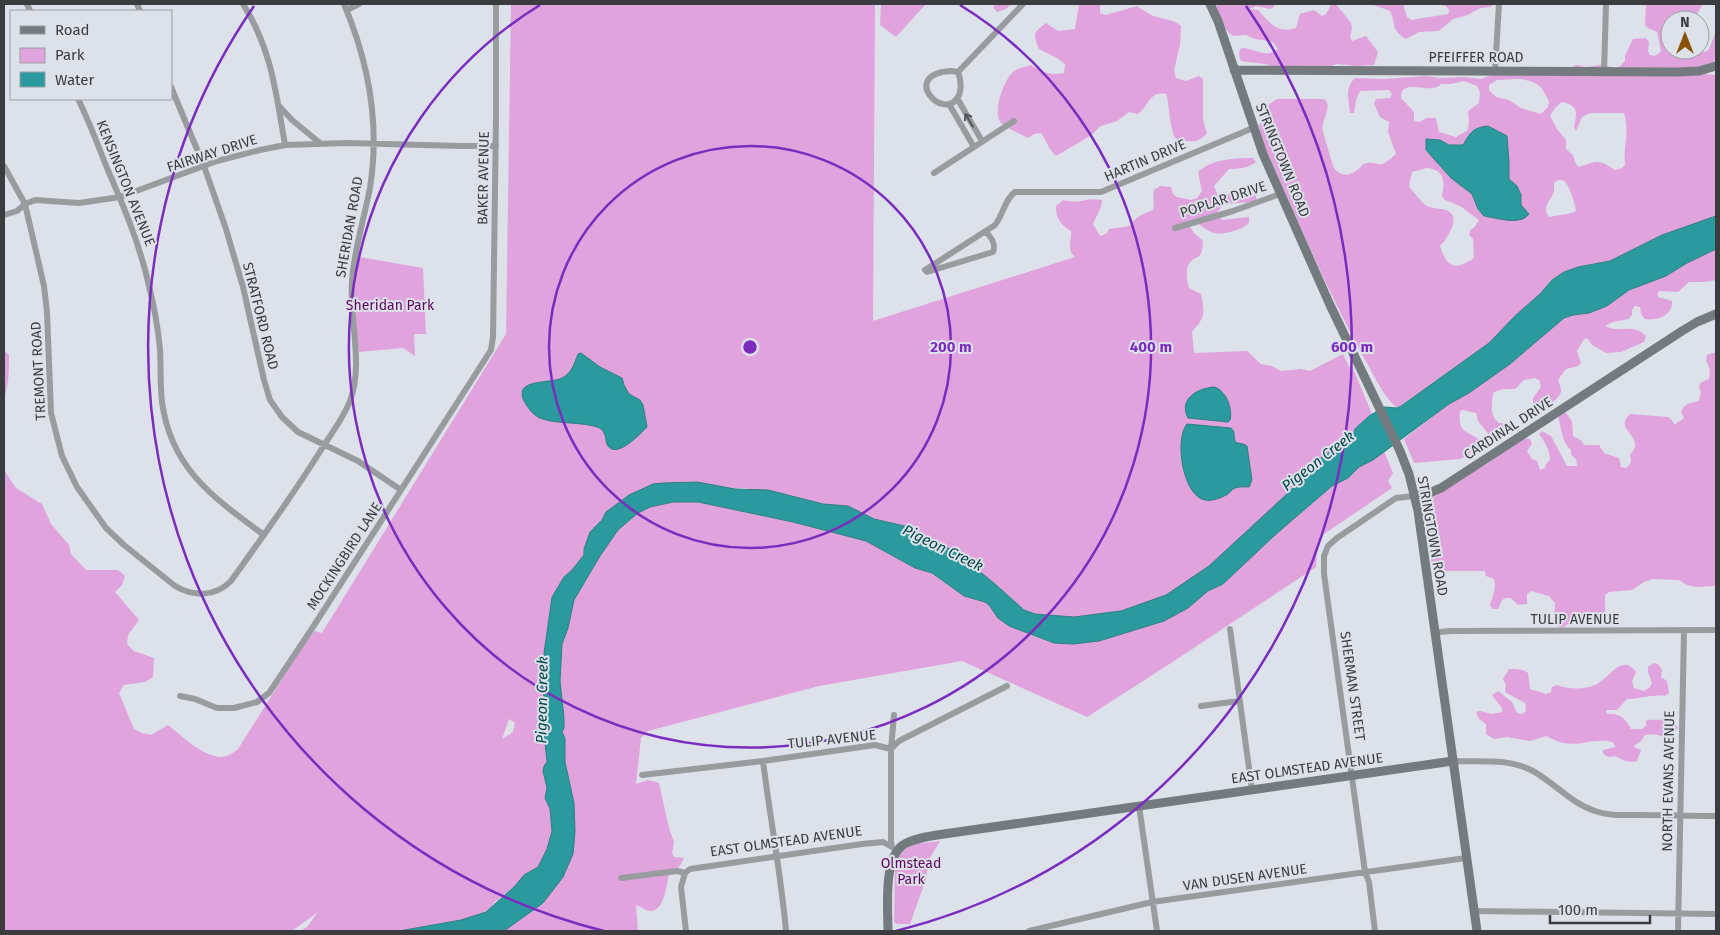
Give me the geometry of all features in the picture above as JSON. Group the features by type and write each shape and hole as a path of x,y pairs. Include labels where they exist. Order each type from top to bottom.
{"street":[{"path":"243,4 266,50 280,107 285,145"},
{"path":"345,7 359,4"},
{"name":"BAKER AVENUE","path":"489,353 493,337 496,4"},
{"path":"958,72 961,79 960,93 957,98 950,104 941,104 934,101 928,94 926,87 928,80 939,72 958,72 1023,4"},
{"name":"STRINGTOWN ROAD","path":"1210,4 1218,21 1253,128 1280,194 1330,305 1397,444 1409,474 1427,572 1434,635 1477,931"},
{"path":"1495,71 1499,4"},
{"path":"1604,72 1606,4"},
{"name":"SHERIDAN ROAD","path":"213,592 231,581 301,482 345,411 355,381 356,353 352,320 352,280 356,249 370,187 374,144 373,116 368,77 360,45 345,7"},
{"name":"PFEIFFER ROAD","path":"1234,70 1692,72 1716,66"},
{"name":"STRATFORD ROAD","path":"172,89 204,166 226,229 243,287 270,400 282,417 298,432 358,461 401,490"},
{"path":"957,98 982,142"},
{"name":"KENSINGTON AVENUE","path":"78,100 120,198 140,252 151,294 160,348 162,402 172,440 182,460 198,482 223,505 264,535"},
{"path":"950,104 974,146"},
{"path":"280,107 292,120 320,143"},
{"path":"934,173 1014,121"},
{"name":"HARTIN DRIVE","path":"986,232 992,237 995,248 993,252 927,272 925,270 996,225 1008,200 1016,192 1101,192 1253,128"},
{"name":"FAIRWAY DRIVE","path":"4,215 17,211 25,204 40,199 79,203 120,198 204,166 236,156 285,145 320,143 496,146"},
{"name":"TREMONT ROAD","path":"4,166 25,204 44,286 51,413 58,444 76,487 113,535 182,591 196,594 213,592"},
{"name":"POPLAR DRIVE","path":"1175,228 1233,211 1280,194"},
{"name":"CARDINAL DRIVE","path":"1323,563 1328,546 1396,498 1427,494 1441,488 1682,331 1716,314"},
{"name":"MOCKINGBIRD LANE","path":"180,696 195,699 217,708 234,708 257,702 269,693 489,353"},
{"name":"SHERMAN STREET","path":"1323,563 1375,931"},
{"path":"1230,629 1252,790"},
{"name":"TULIP AVENUE","path":"1434,635 1440,632 1451,631 1716,630"},
{"name":"NORTH EVANS AVENUE","path":"1678,931 1684,631"},
{"name":"TULIP AVENUE","path":"642,775 763,761 875,745 892,749 898,741 1007,686"},
{"path":"1201,706 1239,701"},
{"path":"888,931 889,870 894,850 891,843 894,715"},
{"path":"763,761 786,931"},
{"name":"EAST OLMSTEAD AVENUE","path":"621,878 677,871 685,873 690,869 883,842 894,850 904,844 929,837 1453,762 1490,761 1512,763 1545,779 1580,805 1604,814 1716,816"},
{"path":"1139,806 1156,931"},
{"name":"VAN DUSEN AVENUE","path":"1029,931 1152,902 1466,858"},
{"path":"685,873 682,878 681,887 686,931"},
{"path":"1474,911 1716,914"}],"green space":[{"path":"511,4 875,4 873,321 1075,257 1070,248 1071,231 1061,223 1057,214 1056,206 1063,200 1074,202 1091,199 1102,200 1101,207 1093,224 1100,236 1107,233 1109,229 1130,226 1137,218 1153,210 1154,190 1160,186 1171,187 1173,194 1177,197 1191,200 1197,198 1202,191 1198,172 1203,168 1224,160 1253,158 1256,162 1250,166 1229,169 1214,186 1218,196 1249,191 1256,194 1256,200 1224,205 1217,213 1222,220 1249,217 1249,223 1227,233 1214,233 1193,220 1189,225 1194,233 1203,241 1200,255 1189,264 1187,272 1189,288 1201,294 1203,306 1202,319 1192,332 1194,353 1247,351 1261,364 1272,366 1281,371 1301,369 1310,371 1343,354 1349,367 1352,366 1372,414 1355,429 1353,437 1310,472 1303,481 1295,486 1251,529 1209,566 1166,595 1121,611 1074,617 1035,614 1024,610 995,584 909,527 874,519 848,506 823,504 746,488 642,489 629,495 606,512 602,520 590,532 584,549 584,555 564,577 550,607 544,653 546,664 540,680 547,709 543,723 547,762 543,771 547,788 545,798 550,809 552,831 547,849 538,867 524,875 490,909 461,920 399,931 300,931 307,927 318,912 292,931 4,931 4,470 16,488 42,504 51,524 69,545 71,554 86,570 118,570 125,576 122,585 115,592 139,620 128,635 127,644 134,651 154,658 153,677 145,682 124,685 119,693 134,729 151,735 168,725 206,753 213,756 225,756 238,749 308,638 315,631 322,633 506,334","holes":["509,719 515,723 513,732 502,739"]},
{"path":"881,4 926,4 896,37 880,25"},
{"path":"995,4 1011,4 1006,9 997,12 993,7"},
{"path":"1079,4 1102,4 1100,6 1100,13 1106,15 1137,6 1151,15 1175,22 1181,26 1180,45 1174,70 1176,78 1186,81 1199,76 1203,79 1203,120 1207,133 1204,136 1193,141 1179,140 1175,137 1171,126 1166,94 1153,97 1138,114 1129,112 1117,121 1101,126 1090,136 1056,156 1041,133 1034,134 1028,138 1001,123 998,112 1000,96 1006,82 1015,71 1031,65 1046,73 1064,73 1065,64 1039,49 1035,34 1046,23 1058,31 1075,29"},
{"path":"1216,4 1274,4 1274,7 1270,9 1256,6 1249,9 1258,10 1274,26 1289,29 1296,28 1300,14 1314,10 1322,16 1326,14 1331,5 1336,4 1351,23 1350,37 1352,41 1366,36 1378,52 1374,65 1337,64 1328,67 1278,68 1265,64 1241,61 1239,51 1241,48 1265,53 1274,52 1278,49 1273,42 1255,39 1246,35 1233,36 1221,22"},
{"path":"1371,4 1403,4 1407,17 1411,20 1448,14 1449,10 1446,6 1436,4 1494,4 1453,19 1439,31 1419,32 1406,39 1396,30 1390,11"},
{"path":"1646,4 1703,4 1700,10 1660,10 1660,46 1657,32 1645,25"},
{"path":"1716,31 1716,56 1713,65 1702,71 1706,74 1716,75 1716,216 1662,235 1610,261 1578,267 1564,272 1551,280 1540,294 1489,343 1397,408 1382,391 1350,332 1263,143 1259,125 1267,113 1269,104 1277,99 1324,99 1328,106 1323,122 1323,131 1334,168 1345,175 1357,171 1363,164 1385,163 1396,154 1388,132 1389,122 1380,117 1374,104 1376,99 1390,98 1392,94 1389,90 1360,91 1354,113 1350,113 1348,90 1355,78 1384,79 1426,76 1481,79 1494,74 1550,74 1577,65 1586,67 1600,65 1618,68 1625,61 1625,56 1633,39 1646,38 1649,42 1648,51 1650,55 1660,52 1660,60 1710,60 1710,46","holes":["1517,79 1534,82 1544,91 1549,102 1548,107 1541,114 1521,108 1509,100 1496,97 1489,90 1489,85 1497,80","1464,81 1477,86 1480,93 1479,103 1468,111 1468,130 1456,137 1439,132 1436,118 1427,118 1419,122 1414,121 1414,112 1401,98 1402,92 1406,88 1431,88 1441,84","1562,102 1571,105 1576,110 1574,127 1576,131 1582,117 1590,113 1624,113 1626,120 1625,165 1615,170 1598,162 1579,167 1573,155 1566,149 1566,140 1550,116","1488,126 1509,163 1509,179 1521,195 1521,205 1478,209 1472,194 1451,178 1440,140 1449,145 1463,145 1473,131","1426,168 1437,171 1442,177 1442,196 1445,200 1460,206 1479,220 1474,228 1470,230 1469,235 1473,239 1474,258 1457,266 1452,265 1446,259 1440,246 1452,228 1453,217 1446,210 1426,205 1418,197 1409,186 1412,172","1558,180 1565,182 1569,188 1576,211 1549,217 1546,207 1554,191 1554,183"]},
{"path":"1716,249 1716,280 1689,282 1678,292 1658,292 1658,297 1672,301 1672,306 1667,314 1659,318 1645,319 1641,314 1640,307 1635,306 1629,319 1613,322 1605,326 1641,332 1646,336 1644,342 1621,352 1606,353 1592,345 1587,338 1584,339 1577,351 1581,363 1578,366 1566,369 1558,380 1561,393 1549,404 1539,409 1533,405 1533,398 1541,387 1539,380 1535,378 1524,380 1515,389 1501,390 1493,393 1492,410 1494,417 1499,423 1510,426 1509,434 1490,436 1478,421 1476,413 1462,410 1460,411 1461,427 1480,440 1475,449 1460,459 1414,463 1404,439 1449,404 1469,393 1510,364 1564,318 1589,313 1607,306 1629,290 1666,276"},
{"name":"Sheridan Park","path":"359,257 423,268 426,334 414,334 415,356 403,348 359,352 355,316 355,292"},
{"path":"4,350 9,355 9,371 4,398"},
{"path":"1716,353 1716,586 1696,587 1687,585 1679,580 1653,579 1644,582 1632,590 1609,592 1605,595 1605,619 1590,624 1574,620 1562,628 1556,624 1554,614 1555,603 1549,596 1531,591 1527,594 1527,604 1518,605 1511,598 1506,598 1502,600 1498,609 1493,609 1490,606 1495,583 1494,579 1486,576 1485,571 1433,571 1423,509 1423,505 1427,501 1494,459 1521,438 1530,439 1532,444 1527,451 1532,459 1537,461 1540,470 1545,468 1550,457 1547,447 1539,434 1542,431 1551,436 1567,466 1577,466 1576,459 1571,455 1571,450 1562,434 1558,416 1561,413 1566,413 1572,421 1573,436 1582,441 1584,445 1599,445 1604,453 1619,458 1621,467 1626,468 1631,462 1630,455 1635,445 1625,426 1626,419 1630,414 1668,417 1674,425 1684,418 1681,413 1683,408 1690,403 1699,401 1700,383 1709,379 1710,370 1706,360 1707,355"},
{"path":"1384,451 1393,473 1388,481 1392,488 1321,536 1316,567 1087,717 962,661 819,686 648,731 641,738 636,784 648,780 659,783 674,842 672,853 674,857 684,858 679,867 669,874 664,896 659,907 651,911 636,905 638,931 504,931 543,903 563,877 567,866 574,803 565,762 565,738 562,732 564,718 560,681 562,644 568,628 574,600 618,530 638,513 650,507 673,502 698,502 793,522 866,541 915,568 931,573 964,596 985,602 998,618 1030,635 1054,643 1073,644 1188,608 1208,591 1223,584 1275,535 1332,486 1348,478 1359,467"},
{"path":"1654,663 1658,664 1662,670 1661,677 1667,681 1669,693 1665,696 1627,699 1617,710 1606,710 1607,714 1615,714 1622,717 1631,729 1642,729 1646,726 1646,721 1648,720 1669,721 1678,728 1672,735 1666,738 1655,734 1645,735 1634,747 1641,750 1637,761 1634,762 1615,756 1610,757 1603,753 1603,750 1615,747 1613,742 1595,741 1574,744 1557,741 1546,736 1530,741 1507,737 1494,739 1486,734 1486,724 1479,719 1476,712 1492,714 1502,712 1502,708 1492,695 1498,691 1512,702 1517,713 1522,714 1526,711 1525,703 1505,692 1506,685 1503,679 1509,669 1522,670 1528,673 1530,689 1546,694 1551,692 1552,687 1557,685 1586,688 1595,685 1615,669 1626,665 1636,672 1632,681 1634,688 1644,691 1652,683 1648,667"},
{"name":"Olmstead Park","path":"940,841 928,861 926,879 910,924 896,924 894,922 895,868 901,853 911,846"}],"water":[{"path":"1488,126 1507,136 1509,179 1517,186 1521,195 1521,205 1529,214 1520,220 1484,216 1478,209 1472,194 1451,178 1426,150 1426,139 1440,140 1449,145 1463,145 1472,131"},
{"name":"Pigeon Creek","path":"1716,216 1716,249 1666,276 1629,290 1607,306 1589,313 1564,318 1510,364 1469,393 1449,404 1373,460 1359,467 1348,478 1332,486 1275,535 1223,584 1208,591 1188,608 1164,621 1099,641 1073,644 1054,643 1009,626 998,618 985,602 964,596 932,573 915,568 866,541 793,522 698,502 673,502 650,507 638,513 618,530 574,600 568,628 562,644 560,681 564,728 562,732 565,738 565,762 574,803 575,831 573,854 563,877 543,903 504,931 399,931 461,920 486,912 515,886 524,875 538,867 547,849 552,831 550,809 545,798 547,788 543,771 547,762 543,723 547,709 540,680 546,664 544,653 552,597 564,577 584,555 584,549 590,532 602,520 606,512 629,495 653,484 697,482 735,489 768,490 823,504 848,506 874,519 909,527 957,553 1024,610 1035,614 1074,617 1121,611 1166,595 1209,566 1288,493 1295,486 1296,480 1303,481 1313,463 1353,437 1355,429 1369,416 1384,407 1397,408 1401,406 1489,343 1552,280 1564,272 1578,267 1610,261 1662,235"},
{"path":"581,353 600,367 622,378 629,394 640,400 643,405 647,427 629,444 623,447 612,449 608,446 604,433 600,428 586,424 554,422 540,418 531,411 524,401 522,394 528,385 562,378 568,374 578,354"},
{"path":"1214,387 1222,392 1228,400 1230,420 1228,422 1188,418 1186,405 1191,396 1196,392"},
{"path":"1187,424 1231,428 1236,442 1247,446 1252,480 1249,487 1235,488 1228,494 1214,500 1205,500 1197,496 1186,478 1181,454 1183,432"}]}
